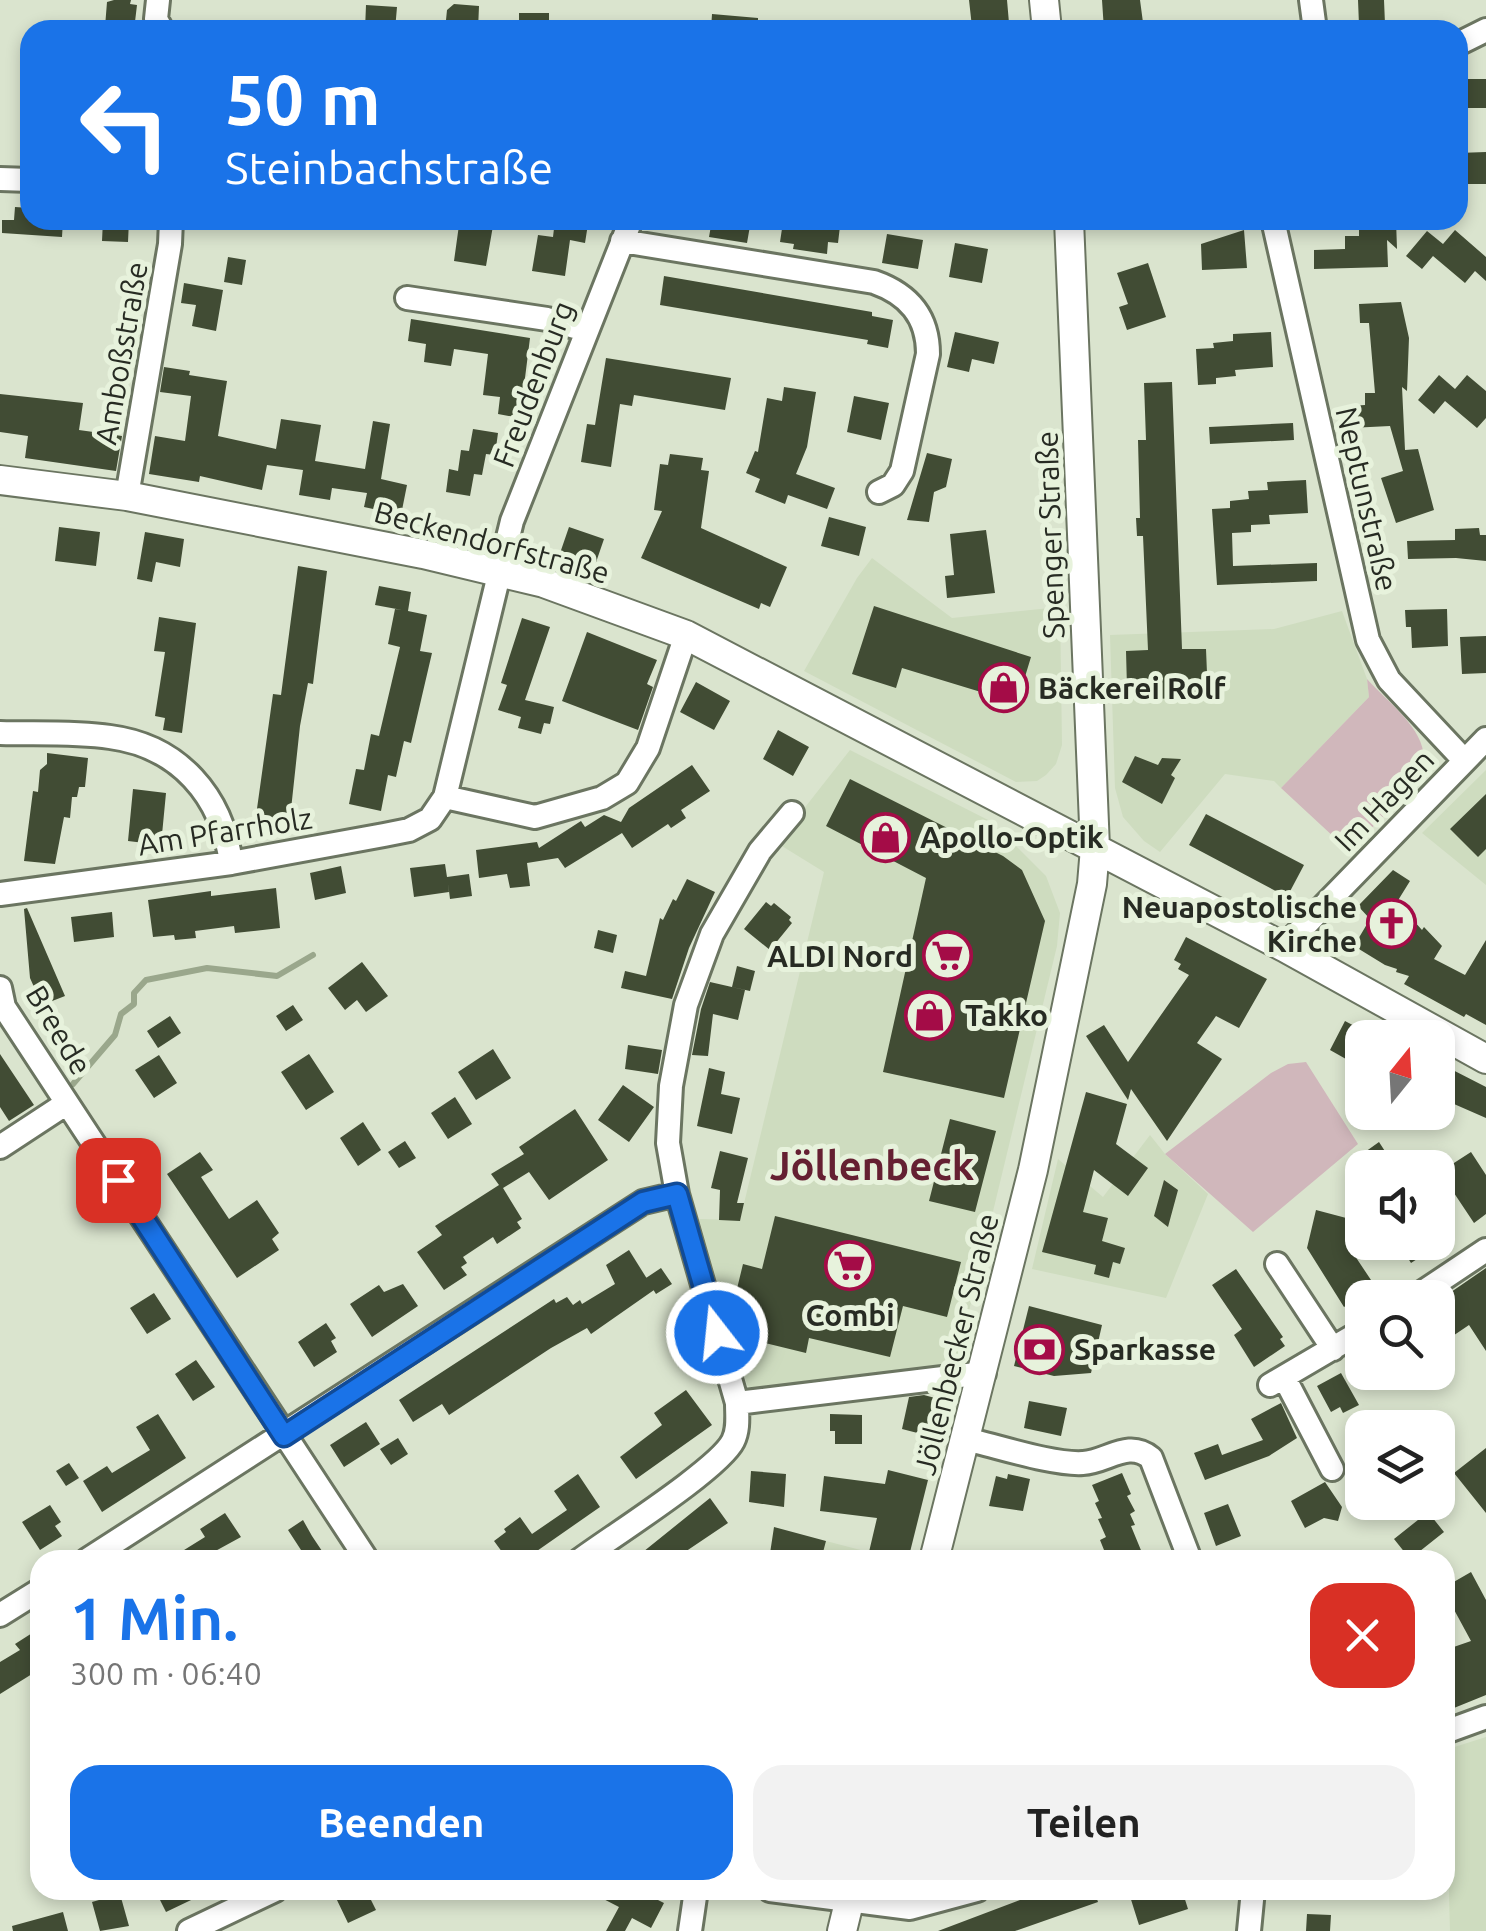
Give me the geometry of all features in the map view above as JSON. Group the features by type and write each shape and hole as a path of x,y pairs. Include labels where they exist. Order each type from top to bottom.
{"main road":[{"name":"Spenger Straße","path":"1069,230 1095,848"},
{"name":"Beckendorfstraße","path":"0,480 127,496 499,572 591,599 686,635 1284,947 1486,1059"},
{"name":"Jöllenbecker Straße","path":"937,1550 1033,1170 1090,901 1095,848"},
{"path":"842,1931 850,1900"}],"street":[{"name":"Amboßstraße","path":"127,496 171,230"},
{"name":"Freudenburg","path":"499,572 512,522 626,230"},
{"path":"626,230 874,282 894,289 910,302 928,335 928,354 902,471 879,492"},
{"name":"Neptunstraße","path":"1275,230 1368,640 1389,680 1464,760"},
{"path":"407,298 586,330"},
{"path":"499,572 444,797 535,817 602,798 626,783 640,767 648,748 686,635"},
{"path":"0,733 112,737 150,748 184,768 208,793 227,834 230,863"},
{"name":"Im Hagen","path":"1284,947 1486,739"},
{"name":"Am Pfarrholz","path":"0,894 230,863 409,830 430,820 444,797"},
{"path":"594,1550 726,1452 738,1425 737,1403 677,1194 668,1143 671,1086 690,990 725,908 760,851 792,813"},
{"name":"Breede","path":"0,988 4,1007 360,1550"},
{"name":"Breede","path":"0,1147 67,1102"},
{"path":"103,1550 643,1202 677,1194"},
{"path":"1441,1280 1486,1250"},
{"path":"1276,1264 1333,1349"},
{"path":"1332,1469 1277,1381 1345,1342"},
{"path":"737,1403 984,1373"},
{"path":"965,1439 1070,1463 1089,1463 1126,1451 1145,1453 1151,1458 1186,1550"},
{"path":"0,1615 30,1596"},
{"path":"1455,1728 1486,1717"},
{"path":"189,1931 254,1900"},
{"path":"690,1931 695,1900"},
{"path":"874,1900 910,1908 940,1900"},
{"path":"1249,1931 1251,1900"}],"shaded area":[{"path":"872,558 952,618 1060,607 1062,745 1056,764 1046,775 1037,781 1016,782 804,671"},
{"path":"1342,611 1367,679 1369,697 1281,788 1274,781 1225,774 1160,852 1144,841 1123,817 1115,788 1110,635 1274,629"},
{"path":"1367,679 1412,726 1424,753 1423,768 1416,783 1349,851 1281,788 1369,697"},
{"path":"850,750 992,822 1046,876 1060,913 1057,946 956,1365 754,1391 747,1385 699,1219 740,1220 824,872 777,843"},
{"path":"1486,770 1486,885 1422,833"},
{"path":"1306,1062 1345,1124 1345,1130 1349,1130 1358,1144 1345,1150 1345,1155 1253,1232 1165,1154 1288,1064"},
{"path":"1150,1135 1208,1194 1166,1298 1032,1269 1058,1159 1103,1197"},
{"path":"826,1541 861,1550 824,1550"},
{"path":"1486,1737 1486,1931 1450,1931 1449,1900 1455,1900 1455,1747"}],"building":[{"path":"131,0 130,4 137,5 135,20 106,20 107,2"},
{"path":"969,0 1007,0 1009,20 971,20"},
{"path":"1102,0 1140,0 1143,20 1103,20"},
{"path":"1358,0 1384,0 1385,20 1359,20"},
{"path":"454,4 479,6 478,20 446,20 447,10"},
{"path":"366,5 397,7 396,20 365,20"},
{"path":"519,13 549,13 549,20 519,20"},
{"path":"712,14 758,18 758,20 712,20"},
{"path":"1468,79 1486,79 1486,108 1468,108"},
{"path":"1486,152 1486,184 1468,184 1468,153"},
{"path":"15,207 20,207 20,230 62,230 62,237 2,233 2,220 14,220"},
{"path":"103,230 129,230 128,242 102,241"},
{"path":"458,230 492,230 486,266 454,261"},
{"path":"554,230 587,230 585,243 570,240 565,276 532,271 538,235 553,237"},
{"path":"710,230 749,230 747,243 709,237"},
{"path":"782,230 840,230 838,243 828,242 827,254 793,249 794,244 780,242"},
{"path":"1244,230 1247,268 1202,270 1201,244"},
{"path":"1359,230 1396,230 1397,249 1387,240 1388,267 1314,269 1314,250 1345,249 1345,236 1359,236"},
{"path":"1455,230 1486,257 1486,281 1475,271 1465,283 1433,256 1422,269 1406,256 1427,231 1443,244"},
{"path":"887,234 923,240 918,269 882,263"},
{"path":"955,243 988,249 982,283 949,277"},
{"path":"228,257 246,260 242,285 224,282"},
{"path":"1148,263 1166,317 1127,330 1119,307 1128,304 1117,273"},
{"path":"664,276 872,312 872,316 893,320 888,348 867,344 868,340 660,305"},
{"path":"184,283 223,290 216,331 192,326 196,305 181,303"},
{"path":"1401,302 1409,338 1407,391 1402,387 1405,450 1418,449 1434,510 1396,523 1381,478 1403,471 1390,426 1350,428 1349,406 1365,405 1365,393 1375,393 1369,323 1360,323 1359,304"},
{"path":"411,319 530,338 525,378 531,379 526,419 498,414 500,397 483,395 488,354 454,349 451,366 424,362 426,344 408,341"},
{"path":"955,332 999,342 994,364 972,359 969,372 947,367"},
{"path":"1271,332 1273,367 1235,370 1236,376 1216,378 1216,384 1198,385 1196,349 1233,341 1233,334"},
{"path":"606,358 731,378 725,410 634,395 632,406 620,404 611,467 581,462 587,424 595,425"},
{"path":"164,367 227,381 218,436 276,449 281,419 321,425 315,461 365,469 373,421 390,424 381,479 407,485 401,515 364,507 367,493 332,488 330,500 299,495 303,470 267,465 262,490 200,476 199,482 149,474 155,436 185,441 191,396 160,392"},
{"path":"1439,375 1455,389 1467,375 1486,391 1486,418 1477,428 1445,401 1434,414 1418,400"},
{"path":"1172,382 1182,649 1206,649 1208,698 1139,699 1139,688 1127,688 1126,651 1148,650 1143,536 1137,536 1136,518 1140,518 1138,440 1146,440 1144,383"},
{"path":"784,387 816,392 807,447 796,474 835,488 827,509 788,495 785,504 755,492 760,479 746,473 755,451 758,452 767,398 782,401"},
{"path":"0,394 83,403 79,430 122,436 116,471 25,458 28,436 0,432"},
{"path":"854,396 889,403 881,440 847,432"},
{"path":"1293,423 1294,440 1210,444 1209,427"},
{"path":"473,429 498,433 495,455 486,454 482,475 474,474 470,496 446,492 449,469 458,471 461,450 469,451"},
{"path":"927,453 952,459 946,487 934,492 929,522 907,520"},
{"path":"670,454 703,458 701,470 709,471 701,528 787,567 770,607 761,603 759,609 641,558 662,511 654,510 660,464 668,465"},
{"path":"1306,480 1308,513 1269,515 1270,524 1251,525 1251,532 1232,533 1233,566 1317,563 1317,581 1217,585 1212,509 1230,508 1230,501 1249,499 1248,491 1268,490 1267,482"},
{"path":"829,517 866,527 859,556 821,546"},
{"path":"59,527 100,532 96,566 55,561"},
{"path":"569,527 604,539 593,571 558,559"},
{"path":"1479,528 1480,535 1486,535 1486,561 1408,559 1407,541 1455,540 1455,529"},
{"path":"986,530 995,593 947,598 945,576 954,575 950,534"},
{"path":"145,532 184,539 180,567 156,562 152,582 137,579"},
{"path":"298,566 327,571 313,684 308,683 300,726 289,828 255,823 273,694 281,695"},
{"path":"379,586 411,592 408,611 427,615 420,651 432,653 411,743 404,741 396,777 388,775 381,811 349,804 356,769 364,770 371,734 379,736 400,647 388,644 395,609 402,610 375,605"},
{"path":"874,606 1031,657 1017,703 902,668 896,688 852,674"},
{"path":"1447,609 1448,646 1412,648 1405,610"},
{"path":"159,617 196,623 182,733 163,730 165,718 155,716 165,652 154,651"},
{"path":"522,618 550,627 525,700 554,707 550,724 544,723 541,734 518,728 521,717 498,710 507,685 501,683"},
{"path":"587,632 657,660 647,684 653,687 638,730 562,701"},
{"path":"1486,636 1486,673 1462,674 1460,637"},
{"path":"696,682 730,701 714,730 680,712"},
{"path":"778,730 809,747 793,776 763,759"},
{"path":"47,753 88,758 85,787 79,787 77,797 72,797 70,818 64,817 55,864 24,861 33,791 38,792"},
{"path":"1135,756 1158,765 1162,758 1181,759 1162,804 1122,782"},
{"path":"692,765 710,791 681,810 686,818 671,828 668,824 632,848 622,833 565,868 558,858 527,863 530,886 510,888 507,874 479,878 476,850 537,842 539,848 581,821 585,827 604,815 621,822 629,808"},
{"path":"850,779 1003,856 1022,870 1045,921 1004,1098 883,1072 926,878 826,826"},
{"path":"133,789 166,793 161,845 128,841"},
{"path":"1486,794 1486,849 1478,857 1450,829"},
{"path":"1206,814 1304,865 1287,897 1189,845"},
{"path":"445,864 447,877 469,874 472,896 450,899 448,883 449,892 414,897 410,868"},
{"path":"341,866 346,893 315,900 310,873"},
{"path":"1393,870 1410,881 1397,902 1442,946 1434,959 1465,975 1486,940 1486,1025 1404,984 1409,976 1354,946 1370,919 1358,906"},
{"path":"687,879 715,892 689,948 672,999 621,988 625,971 646,976 660,918 663,920"},
{"path":"276,888 280,928 235,933 234,926 195,931 196,938 153,937 148,900 211,891 211,896"},
{"path":"766,902 771,906 774,903 791,917 792,923 770,950 744,929"},
{"path":"27,908 65,996 42,1005 30,978 24,909"},
{"path":"112,912 114,937 74,942 71,917"},
{"path":"598,930 617,935 613,953 594,948"},
{"path":"1186,937 1267,979 1239,1028 1216,1016 1197,1043 1222,1059 1167,1141 1131,1089 1128,1100 1086,1036 1104,1025 1128,1062 1189,975 1178,969 1181,964 1174,960"},
{"path":"362,962 388,996 366,1012 357,1000 345,1010 328,988"},
{"path":"737,966 755,971 750,991 732,987"},
{"path":"710,982 745,990 738,1020 713,1014 708,1056 692,1055 701,1009"},
{"path":"293,1005 303,1020 286,1031 276,1016"},
{"path":"170,1016 181,1033 158,1048 147,1031"},
{"path":"1345,1021 1345,1058 1330,1050"},
{"path":"628,1045 662,1050 658,1074 625,1069"},
{"path":"493,1049 511,1078 476,1100 458,1072"},
{"path":"0,1054 34,1105 9,1121 0,1107"},
{"path":"309,1054 334,1092 306,1110 281,1072"},
{"path":"159,1055 177,1083 154,1098 135,1070"},
{"path":"709,1068 725,1072 721,1094 740,1098 732,1134 697,1126"},
{"path":"1455,1071 1486,1087 1486,1118 1455,1104"},
{"path":"623,1085 654,1107 629,1142 598,1120"},
{"path":"1086,1092 1127,1104 1116,1144 1148,1168 1128,1196 1094,1170 1083,1212 1108,1218 1102,1241 1125,1248 1120,1264 1113,1262 1109,1278 1094,1274 1096,1265 1042,1252"},
{"path":"455,1097 472,1124 448,1139 431,1113"},
{"path":"575,1109 608,1160 549,1200 529,1172 503,1188 522,1219 517,1222 521,1228 497,1244 493,1237 463,1257 467,1263 461,1267 467,1275 444,1290 417,1252 442,1235 435,1226 499,1185 491,1174 524,1154 519,1147"},
{"path":"950,1119 996,1131 975,1212 929,1201"},
{"path":"363,1122 381,1150 358,1166 340,1138"},
{"path":"405,1141 416,1158 399,1168 388,1152"},
{"path":"1379,1142 1384,1150 1368,1150"},
{"path":"720,1151 748,1158 737,1203 744,1203 740,1221 719,1220 720,1190 711,1188"},
{"path":"200,1152 213,1170 201,1177 229,1219 257,1200 279,1233 272,1239 279,1250 237,1278 167,1174"},
{"path":"1471,1152 1486,1175 1486,1214 1474,1223 1455,1194 1455,1162"},
{"path":"1164,1180 1178,1190 1168,1227 1154,1216"},
{"path":"1316,1210 1345,1218 1345,1260 1358,1260 1371,1280 1345,1280 1344,1307 1307,1248"},
{"path":"775,1216 961,1262 947,1317 903,1306 890,1357 809,1338 806,1353 745,1338 753,1305 734,1301 743,1264 762,1269"},
{"path":"629,1250 654,1290 591,1334 587,1328 551,1348 449,1415 442,1404 413,1422 399,1400 554,1299 556,1303 567,1297 573,1305 580,1300 582,1304 615,1284 606,1265"},
{"path":"661,1268 672,1284 656,1294 646,1278"},
{"path":"1486,1268 1486,1351 1469,1325 1455,1334 1455,1289"},
{"path":"1236,1269 1283,1337 1280,1339 1285,1346 1254,1367 1234,1335 1242,1329 1212,1285"},
{"path":"403,1284 418,1306 372,1337 350,1304 379,1285 384,1292"},
{"path":"154,1293 171,1319 147,1334 130,1308"},
{"path":"1029,1306 1102,1325 1091,1373 1054,1376 1014,1366"},
{"path":"326,1323 336,1338 331,1341 337,1352 314,1367 298,1342"},
{"path":"196,1360 215,1387 193,1401 175,1374"},
{"path":"1341,1373 1345,1390 1351,1390 1359,1405 1343,1413 1340,1407 1331,1412 1317,1386"},
{"path":"686,1390 712,1425 636,1479 620,1457 662,1425 654,1413"},
{"path":"924,1395 946,1401 937,1438 902,1429 909,1397"},
{"path":"1029,1401 1067,1408 1061,1436 1024,1428"},
{"path":"1281,1403 1297,1438 1269,1456 1205,1480 1194,1453 1218,1444 1222,1455 1263,1440 1251,1419"},
{"path":"158,1414 186,1458 102,1512 83,1481 107,1466 112,1473 150,1450 136,1427"},
{"path":"830,1414 862,1415 862,1444 835,1444"},
{"path":"366,1422 380,1444 344,1467 330,1445"},
{"path":"398,1438 408,1454 391,1465 380,1449"},
{"path":"1486,1448 1486,1513 1455,1474"},
{"path":"69,1463 79,1478 66,1486 56,1471"},
{"path":"888,1470 928,1480 910,1550 869,1550 877,1518 820,1511 824,1476 885,1484"},
{"path":"751,1471 786,1474 784,1507 749,1502"},
{"path":"1122,1473 1135,1511 1130,1514 1135,1525 1131,1526 1141,1550 1104,1550 1100,1540 1106,1537 1098,1519 1102,1518 1095,1503 1099,1501 1092,1485"},
{"path":"578,1474 600,1507 538,1550 501,1550 494,1541 520,1517 532,1534 567,1510 554,1491"},
{"path":"1008,1474 1030,1479 1023,1511 989,1506 996,1476 1007,1479"},
{"path":"1325,1482 1342,1507 1338,1521 1324,1518 1305,1528 1291,1501"},
{"path":"710,1498 728,1523 688,1550 645,1550"},
{"path":"1228,1504 1241,1536 1216,1546 1204,1513"},
{"path":"50,1505 61,1522 55,1526 62,1536 40,1550 22,1522"},
{"path":"225,1513 241,1537 217,1550 184,1550 205,1537 200,1529"},
{"path":"303,1520 321,1550 301,1550 288,1530"},
{"path":"1418,1520 1434,1520 1444,1532 1421,1550 1403,1550 1394,1539"},
{"path":"774,1527 826,1541 824,1550 771,1550"},
{"path":"1471,1572 1486,1600 1486,1695 1455,1708 1455,1647 1471,1641 1455,1611 1455,1581"},
{"path":"30,1634 30,1675 0,1694 0,1662 20,1650 15,1644"},
{"path":"122,1900 129,1926 100,1931 92,1902"},
{"path":"160,1900 191,1900 166,1912"},
{"path":"337,1900 371,1900 376,1910 348,1923"},
{"path":"605,1900 664,1903 651,1928 632,1918 625,1931 606,1931 619,1907"},
{"path":"1020,1900 1098,1902 1015,1931 938,1931"},
{"path":"1131,1900 1185,1900 1188,1909 1139,1925"},
{"path":"63,1912 68,1931 13,1931 12,1926"},
{"path":"1307,1914 1331,1915 1330,1931 1306,1931"}],"waterway":[{"path":"73,1084 115,1035 121,1014 134,1004 134,993 146,980 207,968 277,976 313,955"}],"place":[{"name":"Bäckerei Rolf","path":"1003,688"},
{"name":"Apollo-Optik","path":"885,837"},
{"name":"Neuapostolische Kirche","path":"1392,924"},
{"name":"ALDI Nord","path":"948,956"},
{"name":"Takko","path":"930,1015"},
{"name":"Combi","path":"850,1266"},
{"name":"Sparkasse","path":"1039,1349"}],"district":[{"name":"Jöllenbeck","path":"872,1165"}],"route":[{"path":"118,1180 284,1436 643,1202 677,1194 717,1333"}]}
